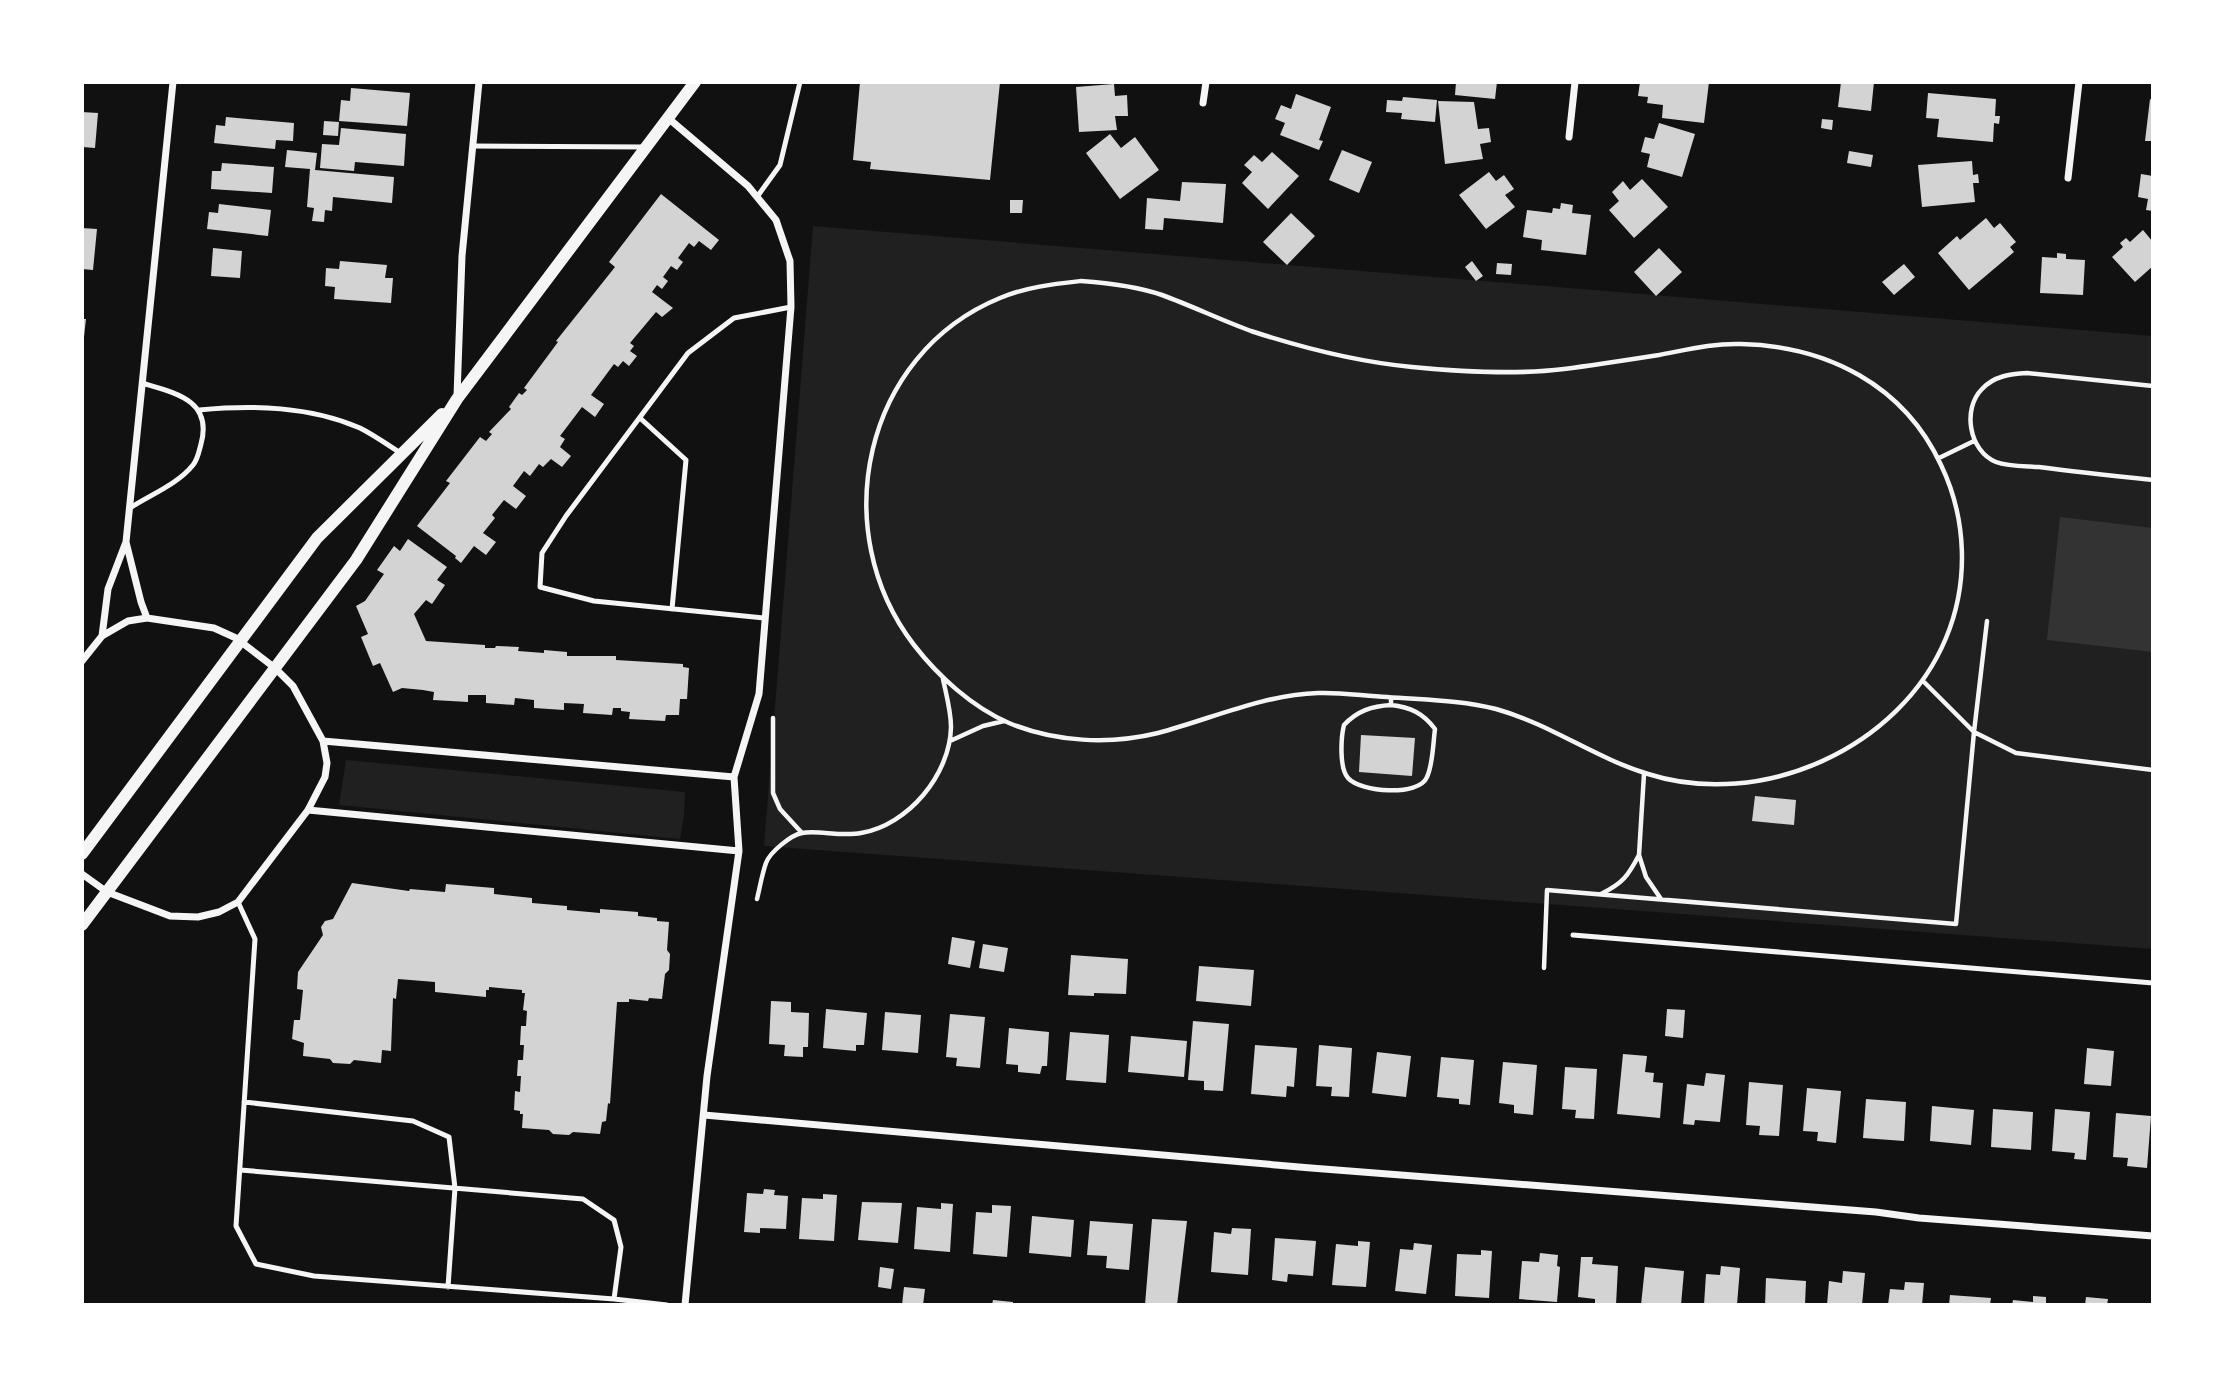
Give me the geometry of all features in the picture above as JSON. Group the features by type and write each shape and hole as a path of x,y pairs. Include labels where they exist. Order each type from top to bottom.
{"street":[{"path":"102,636 108,589 126,542 173,82"},
{"path":"82,854 317,538 457,399 462,256 479,82"},
{"path":"82,925 356,560 457,399 695,82"},
{"path":"1203,103 1206,82"},
{"path":"1569,136 1575,82"},
{"path":"2068,178 2079,82"},
{"path":"668,118 748,186 776,220 790,261 791,307 758,694 734,778 739,851 704,1115 685,1305"},
{"path":"126,542 147,618"},
{"path":"82,661 102,636 128,621 147,618 214,628 240,642 275,668 293,686 323,741 327,762 325,778 308,810 238,902 219,912 198,916 170,916 107,892 82,874"},
{"path":"323,741 734,778"},
{"path":"308,810 739,851"},
{"path":"704,1115 1311,1168 1582,1187 2153,1236"}],"lane":[{"path":"757,197 780,165 800,82"},
{"path":"473,146 646,146"},
{"path":"765,618 594,601 540,587 542,553 566,516 688,353 734,318 791,307"},
{"path":"130,508 181,476 195,463 204,432 199,410 181,394 142,383"},
{"path":"199,410 242,406 310,412 361,429 402,454"},
{"path":"640,418 686,460 672,608"},
{"path":"238,902 255,939 236,1226 256,1264 314,1276 667,1305"},
{"path":"1573,935 2153,982"},
{"path":"244,1102 413,1121 449,1137 455,1188 448,1287"},
{"path":"240,1170 583,1199 614,1220 621,1247 614,1299"}],"path":[{"path":"1081,281 1115,283 1157,293 1259,333 1364,360 1410,367 1525,372 1739,343 1816,355 1851,370 1906,409 1939,458 1957,510 1962,574 1949,632 1924,682 1870,733 1840,754 1797,772 1749,783 1678,782 1644,774 1537,723 1462,702 1317,693 1232,709 1156,733 1122,739 1080,740 1040,733 1005,721 969,699 927,661 899,624 880,584 870,551 865,520 868,464 876,436 896,389 932,342 963,318 1000,298 1045,285 1081,281"},
{"path":"2153,386 2027,373 2008,374 1987,384 1972,402 1970,420 1974,441 1996,462 2153,480"},
{"path":"1939,458 1974,441"},
{"path":"1544,968 1548,890 1956,925 1987,621"},
{"path":"757,899 767,860 785,842 802,833 862,833 883,826 924,797 949,741 951,726 943,677"},
{"path":"1924,682 1974,732 2016,753 2153,770"},
{"path":"1391,698 1391,705"},
{"path":"1391,705 1407,707 1417,712 1435,729 1427,778 1416,788 1407,790 1364,788 1348,778 1345,772 1344,725 1365,710 1391,705"},
{"path":"949,741 983,726 1005,721"},
{"path":"1644,774 1639,855 1646,877 1661,900"},
{"path":"1601,895 1618,886 1627,877 1639,855"}],"shaded area":[{"path":"813,226 2153,336 2153,949 764,846"},
{"path":"2060,517 2153,528 2153,652 2047,640"},
{"path":"346,760 685,792 680,839 339,805"}],"building":[{"path":"860,82 1000,82 990,180 870,169 871,162 853,160"},
{"path":"1456,82 1497,82 1495,99 1455,95"},
{"path":"1640,82 1709,82 1704,123 1662,118 1663,105 1647,103 1648,97 1638,96"},
{"path":"1841,82 1874,82 1871,111 1838,107"},
{"path":"1114,84 1115,96 1127,95 1128,116 1115,116 1117,130 1079,132 1076,87"},
{"path":"351,88 410,93 407,126 339,121 341,100 350,101"},
{"path":"1928,93 1996,99 1995,116 2000,116 1999,124 1994,123 1993,142 1937,137 1939,119 1926,118"},
{"path":"1296,94 1331,107 1319,140 1323,141 1319,150 1280,135 1285,123 1275,119 1281,105 1291,109"},
{"path":"1403,97 1437,100 1435,122 1401,119 1402,113 1386,112 1387,100 1402,101"},
{"path":"2150,99 2153,100 2153,141 2145,141"},
{"path":"1438,101 1474,102 1478,129 1489,128 1491,142 1480,144 1483,159 1445,164"},
{"path":"82,112 98,113 95,148 82,147"},
{"path":"226,117 294,123 293,141 276,140 275,149 214,143 216,125 225,126"},
{"path":"1822,119 1833,120 1832,130 1821,128"},
{"path":"324,121 339,122 338,136 323,135"},
{"path":"1659,123 1695,134 1682,177 1647,167 1650,154 1641,152 1645,137 1654,139"},
{"path":"341,128 406,134 404,166 355,162 354,171 320,168 322,144 339,145"},
{"path":"1110,134 1121,148 1135,137 1159,170 1120,199 1086,153"},
{"path":"287,150 317,153 315,170 394,177 392,203 333,197 332,211 325,210 324,222 312,221 314,208 307,207 310,169 285,167"},
{"path":"1342,150 1372,162 1359,193 1329,180"},
{"path":"1849,151 1873,155 1871,167 1847,163"},
{"path":"1272,152 1299,176 1268,209 1242,183 1252,172 1244,165 1254,155 1262,162"},
{"path":"1972,161 1973,175 1978,174 1979,183 1973,183 1975,202 1922,207 1918,165"},
{"path":"222,163 274,167 272,193 211,189 212,171 221,171"},
{"path":"1489,172 1496,181 1504,175 1514,189 1505,195 1515,207 1486,229 1459,195"},
{"path":"2141,174 2153,176 2153,211 2146,210 2148,199 2138,197"},
{"path":"1642,179 1668,207 1634,238 1609,210 1619,201 1612,192 1623,181 1630,190"},
{"path":"1182,182 1226,184 1223,223 1164,218 1163,230 1145,229 1147,198 1180,201"},
{"path":"661,194 719,240 711,250 699,241 694,247 689,243 678,258 683,262 677,270 671,266 663,277 668,281 662,289 657,285 652,292 673,308 662,317 656,312 630,343 634,346 630,351 637,356 629,366 623,361 618,367 614,364 591,395 604,404 595,417 582,407 560,436 565,439 560,447 571,456 562,467 551,459 543,467 539,464 530,476 524,471 513,486 526,496 516,509 504,500 483,533 496,542 486,555 474,546 461,563 456,556 417,526 450,483 446,481 480,437 486,441 492,434 489,432 511,409 509,407 519,393 522,395 527,390 524,388 558,342 556,341 615,267 609,262"},
{"path":"1010,200 1023,200 1022,213 1010,213"},
{"path":"1561,203 1573,205 1572,213 1591,215 1586,255 1541,250 1542,240 1523,237 1527,210 1552,213 1553,208 1560,209"},
{"path":"219,204 271,210 268,236 207,229 209,212 218,213"},
{"path":"1291,213 1315,236 1287,265 1263,242"},
{"path":"1986,218 1994,228 2000,223 2016,242 2010,247 2014,252 1969,290 1938,253 1957,236 1960,240"},
{"path":"82,228 97,229 93,270 82,269"},
{"path":"2143,230 2153,242 2153,266 2135,282 2112,257 2123,247 2120,243 2126,238 2130,242"},
{"path":"213,248 242,251 240,278 211,276"},
{"path":"1659,248 1682,272 1656,296 1634,272"},
{"path":"2057,253 2066,254 2066,259 2085,260 2083,295 2040,293 2042,257 2057,258"},
{"path":"340,261 387,265 385,278 393,278 391,303 334,299 335,287 325,286 326,268 339,269"},
{"path":"1472,261 1483,276 1476,281 1465,267"},
{"path":"1497,263 1512,264 1511,275 1496,274"},
{"path":"1904,264 1915,277 1894,295 1882,282"},
{"path":"82,319 86,319 84,337 82,337"},
{"path":"408,539 447,567 437,580 445,585 432,604 426,600 414,614 426,641 485,645 485,648 519,647 518,651 567,652 567,656 616,656 616,660 683,664 683,667 689,668 687,699 680,699 679,715 666,715 665,721 629,719 630,712 621,711 621,708 613,708 612,715 583,713 584,704 564,703 564,710 534,708 534,700 515,698 514,705 486,703 486,695 468,695 468,702 433,700 434,692 423,690 402,688 393,692 380,663 373,666 361,637 368,634 356,606 365,601 384,574 377,570 394,546 400,551"},
{"path":"1361,735 1415,738 1412,776 1359,772"},
{"path":"1755,796 1796,800 1794,825 1752,821"},
{"path":"352,883 409,891 445,892 446,884 494,888 494,894 532,898 532,903 567,906 567,910 638,912 638,916 669,922 669,970 665,974 662,999 629,999 629,1002 617,1002 610,1104 608,1103 606,1121 602,1122 600,1134 553,1134 549,1130 522,1128 523,1114 514,1110 515,1091 520,1092 518,1060 523,1060 524,1045 520,1045 521,1026 526,1026 527,1011 523,1010 525,993 522,993 522,990 489,987 486,997 435,992 435,982 398,979 396,999 393,998 391,1051 382,1050 381,1063 354,1060 350,1064 333,1063 330,1059 303,1056 304,1043 292,1039 294,1020 300,1020 303,990 297,989 298,972 323,935 321,927 325,921 333,919"},
{"path":"952,937 975,941 970,968 948,964"},
{"path":"983,944 1008,948 1004,972 979,968"},
{"path":"1071,955 1128,959 1126,994 1068,995"},
{"path":"1199,966 1254,970 1251,1006 1196,1001"},
{"path":"771,1001 791,1002 791,1012 809,1013 808,1047 803,1047 803,1057 784,1056 785,1045 769,1044"},
{"path":"826,1009 867,1013 864,1045 856,1045 856,1051 823,1048"},
{"path":"1667,1009 1685,1010 1683,1038 1665,1036"},
{"path":"885,1012 921,1015 918,1053 882,1050"},
{"path":"950,1014 985,1017 980,1068 956,1066 957,1058 946,1057"},
{"path":"1193,1021 1229,1024 1223,1091 1204,1090 1204,1081 1188,1080"},
{"path":"1009,1028 1049,1032 1047,1066 1042,1066 1040,1074 1018,1072 1018,1065 1006,1064"},
{"path":"1070,1032 1109,1035 1106,1083 1066,1080"},
{"path":"1131,1036 1187,1041 1184,1077 1128,1072"},
{"path":"1255,1045 1297,1048 1294,1087 1287,1086 1286,1097 1251,1094"},
{"path":"1319,1045 1352,1048 1349,1097 1331,1096 1332,1087 1316,1086"},
{"path":"2087,1048 2114,1051 2111,1086 2084,1084"},
{"path":"1377,1052 1411,1056 1406,1097 1372,1093"},
{"path":"1623,1054 1647,1056 1645,1072 1654,1073 1653,1082 1663,1083 1660,1118 1617,1114"},
{"path":"1441,1057 1474,1060 1470,1105 1459,1104 1459,1099 1437,1097"},
{"path":"1503,1062 1537,1065 1533,1115 1514,1113 1514,1105 1499,1103"},
{"path":"1565,1067 1597,1069 1594,1119 1575,1118 1576,1110 1562,1109"},
{"path":"1706,1073 1725,1075 1720,1122 1695,1120 1694,1125 1683,1124 1687,1084 1704,1086"},
{"path":"1749,1082 1783,1085 1779,1136 1759,1135 1760,1126 1746,1125"},
{"path":"1807,1088 1841,1091 1836,1143 1817,1141 1818,1132 1803,1131"},
{"path":"1866,1099 1906,1102 1904,1141 1863,1138"},
{"path":"1932,1106 1974,1110 1971,1145 1930,1141"},
{"path":"1993,1109 2033,1112 2031,1150 1991,1147"},
{"path":"2055,1109 2090,1112 2086,1160 2074,1159 2075,1153 2052,1151"},
{"path":"2116,1113 2151,1116 2147,1168 2127,1166 2128,1158 2113,1157"},
{"path":"764,1189 775,1190 774,1195 788,1196 786,1229 760,1228 760,1233 744,1232 747,1193 763,1194"},
{"path":"823,1194 837,1195 834,1241 799,1239 802,1198 823,1199"},
{"path":"862,1202 902,1203 898,1243 858,1240"},
{"path":"941,1203 953,1204 950,1252 914,1249 917,1207 941,1209"},
{"path":"992,1205 1011,1206 1007,1257 973,1254 976,1212 992,1213"},
{"path":"1032,1216 1074,1220 1071,1257 1029,1253"},
{"path":"1152,1219 1187,1221 1177,1305 1145,1305"},
{"path":"1090,1221 1133,1224 1129,1270 1106,1268 1107,1256 1087,1255"},
{"path":"1232,1228 1251,1229 1248,1275 1211,1272 1214,1232 1231,1234"},
{"path":"1275,1238 1316,1241 1313,1276 1288,1274 1287,1282 1272,1280"},
{"path":"1358,1241 1370,1242 1366,1287 1332,1285 1336,1244 1358,1246"},
{"path":"1414,1243 1432,1245 1426,1294 1395,1291 1400,1249 1413,1250"},
{"path":"1481,1250 1492,1251 1489,1298 1455,1296 1457,1254 1481,1255"},
{"path":"1540,1253 1558,1255 1557,1266 1560,1267 1557,1302 1519,1299 1522,1261 1539,1262"},
{"path":"1581,1257 1593,1257 1592,1264 1618,1266 1616,1305 1595,1305 1595,1299 1578,1297"},
{"path":"1721,1266 1740,1268 1737,1305 1704,1305 1706,1274 1720,1275"},
{"path":"880,1267 894,1269 891,1289 878,1287"},
{"path":"1645,1267 1684,1271 1681,1305 1641,1305"},
{"path":"1843,1271 1865,1273 1862,1305 1827,1305 1829,1281 1842,1283"},
{"path":"1766,1278 1806,1281 1805,1305 1765,1305"},
{"path":"1905,1282 1924,1283 1922,1305 1888,1305 1890,1289 1904,1290"},
{"path":"904,1287 925,1289 923,1305 902,1305"},
{"path":"1950,1295 1991,1298 1990,1305 1949,1305"},
{"path":"2033,1296 2046,1297 2046,1305 2012,1305 2013,1300 2033,1302"},
{"path":"2086,1297 2108,1299 2107,1305 2085,1305"},
{"path":"993,1300 1013,1302 1013,1305 992,1305"}]}
